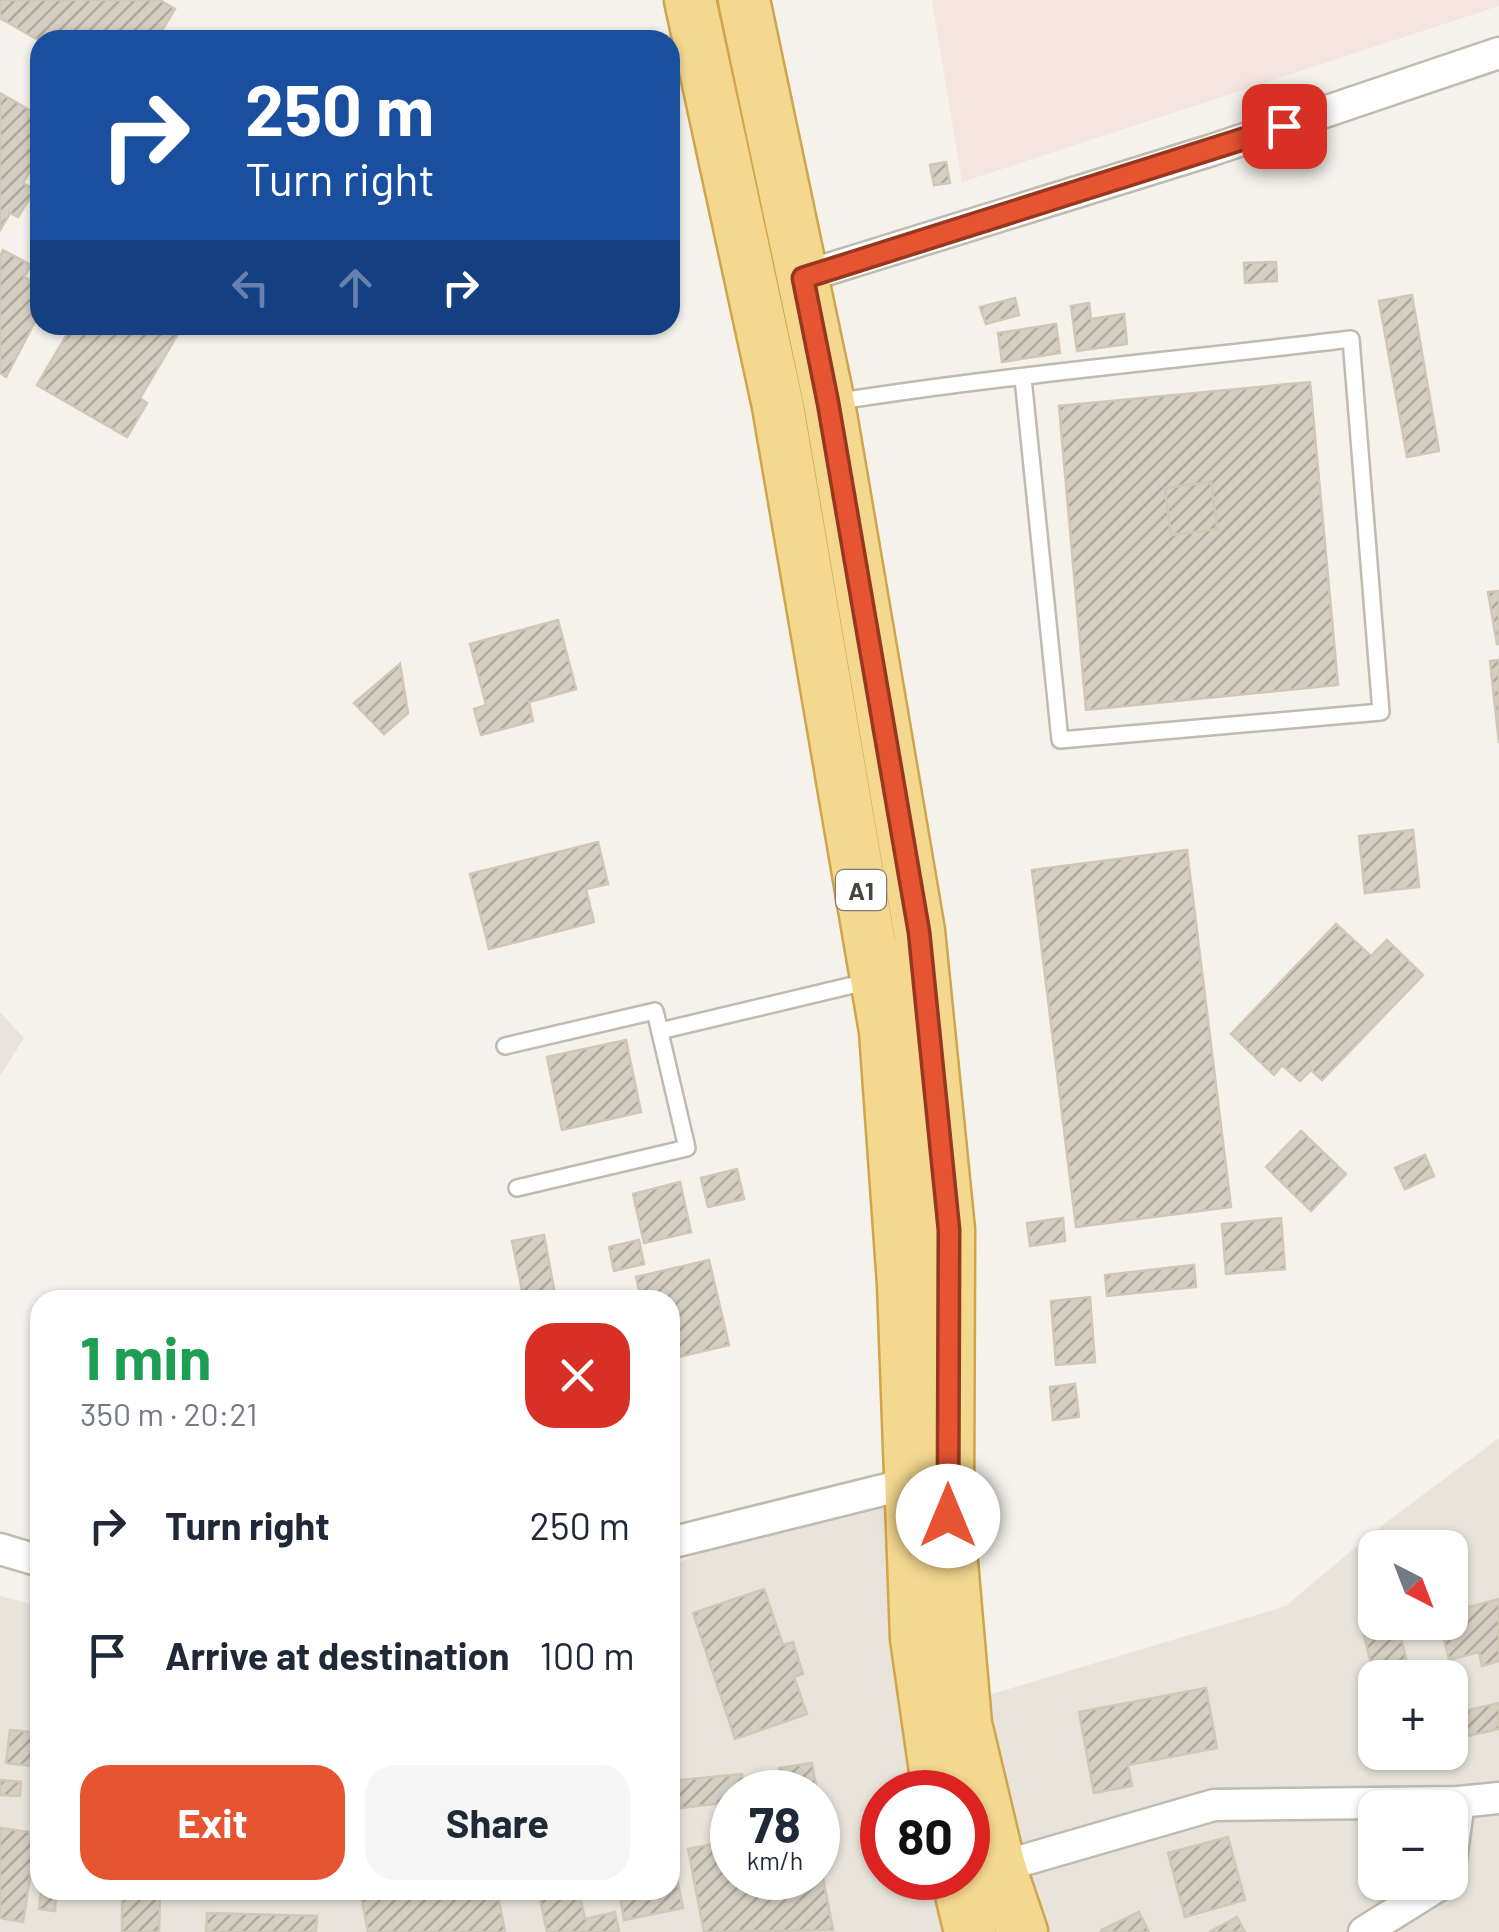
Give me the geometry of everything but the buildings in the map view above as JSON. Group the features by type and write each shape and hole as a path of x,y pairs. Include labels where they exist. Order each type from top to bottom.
{"highway":[{"name":"A1","path":"690,0 778,406 886,1031 896,1156 916,1638 935,1770"},
{"name":"A1","path":"744,0 828,403 919,932 949,1230 948,1516 970,1770"},
{"name":"A1","path":"990,1888 1022,1932"},
{"name":"A1","path":"970,1932 974,1900"}],"street":[{"path":"803,278 1212,150 1499,53"},
{"path":"680,1541 911,1483"},
{"path":"0,1550 30,1558"},
{"path":"1468,1801 1499,1798"},
{"path":"990,1869 1214,1804 1358,1803"},
{"path":"1364,1932 1415,1900"}],"lane":[{"path":"828,403 962,382 1351,339 1382,712 1060,740 1023,378"},
{"path":"660,1032 876,980"},
{"path":"505,1046 655,1011 687,1148 518,1188"}],"shaded area":[{"path":"932,0 1499,0 1499,6 962,182"},
{"path":"0,1012 24,1038 0,1076"},
{"path":"1499,1438 1499,1932 0,1932 0,1596 30,1604 30,1900 680,1900 680,1562 917,1460 985,1696 1286,1606 1358,1545 1358,1640 1468,1640 1468,1530 1376,1530"}],"route":[{"path":"948,1516 949,1230 919,932 803,278 1284,126"}]}
